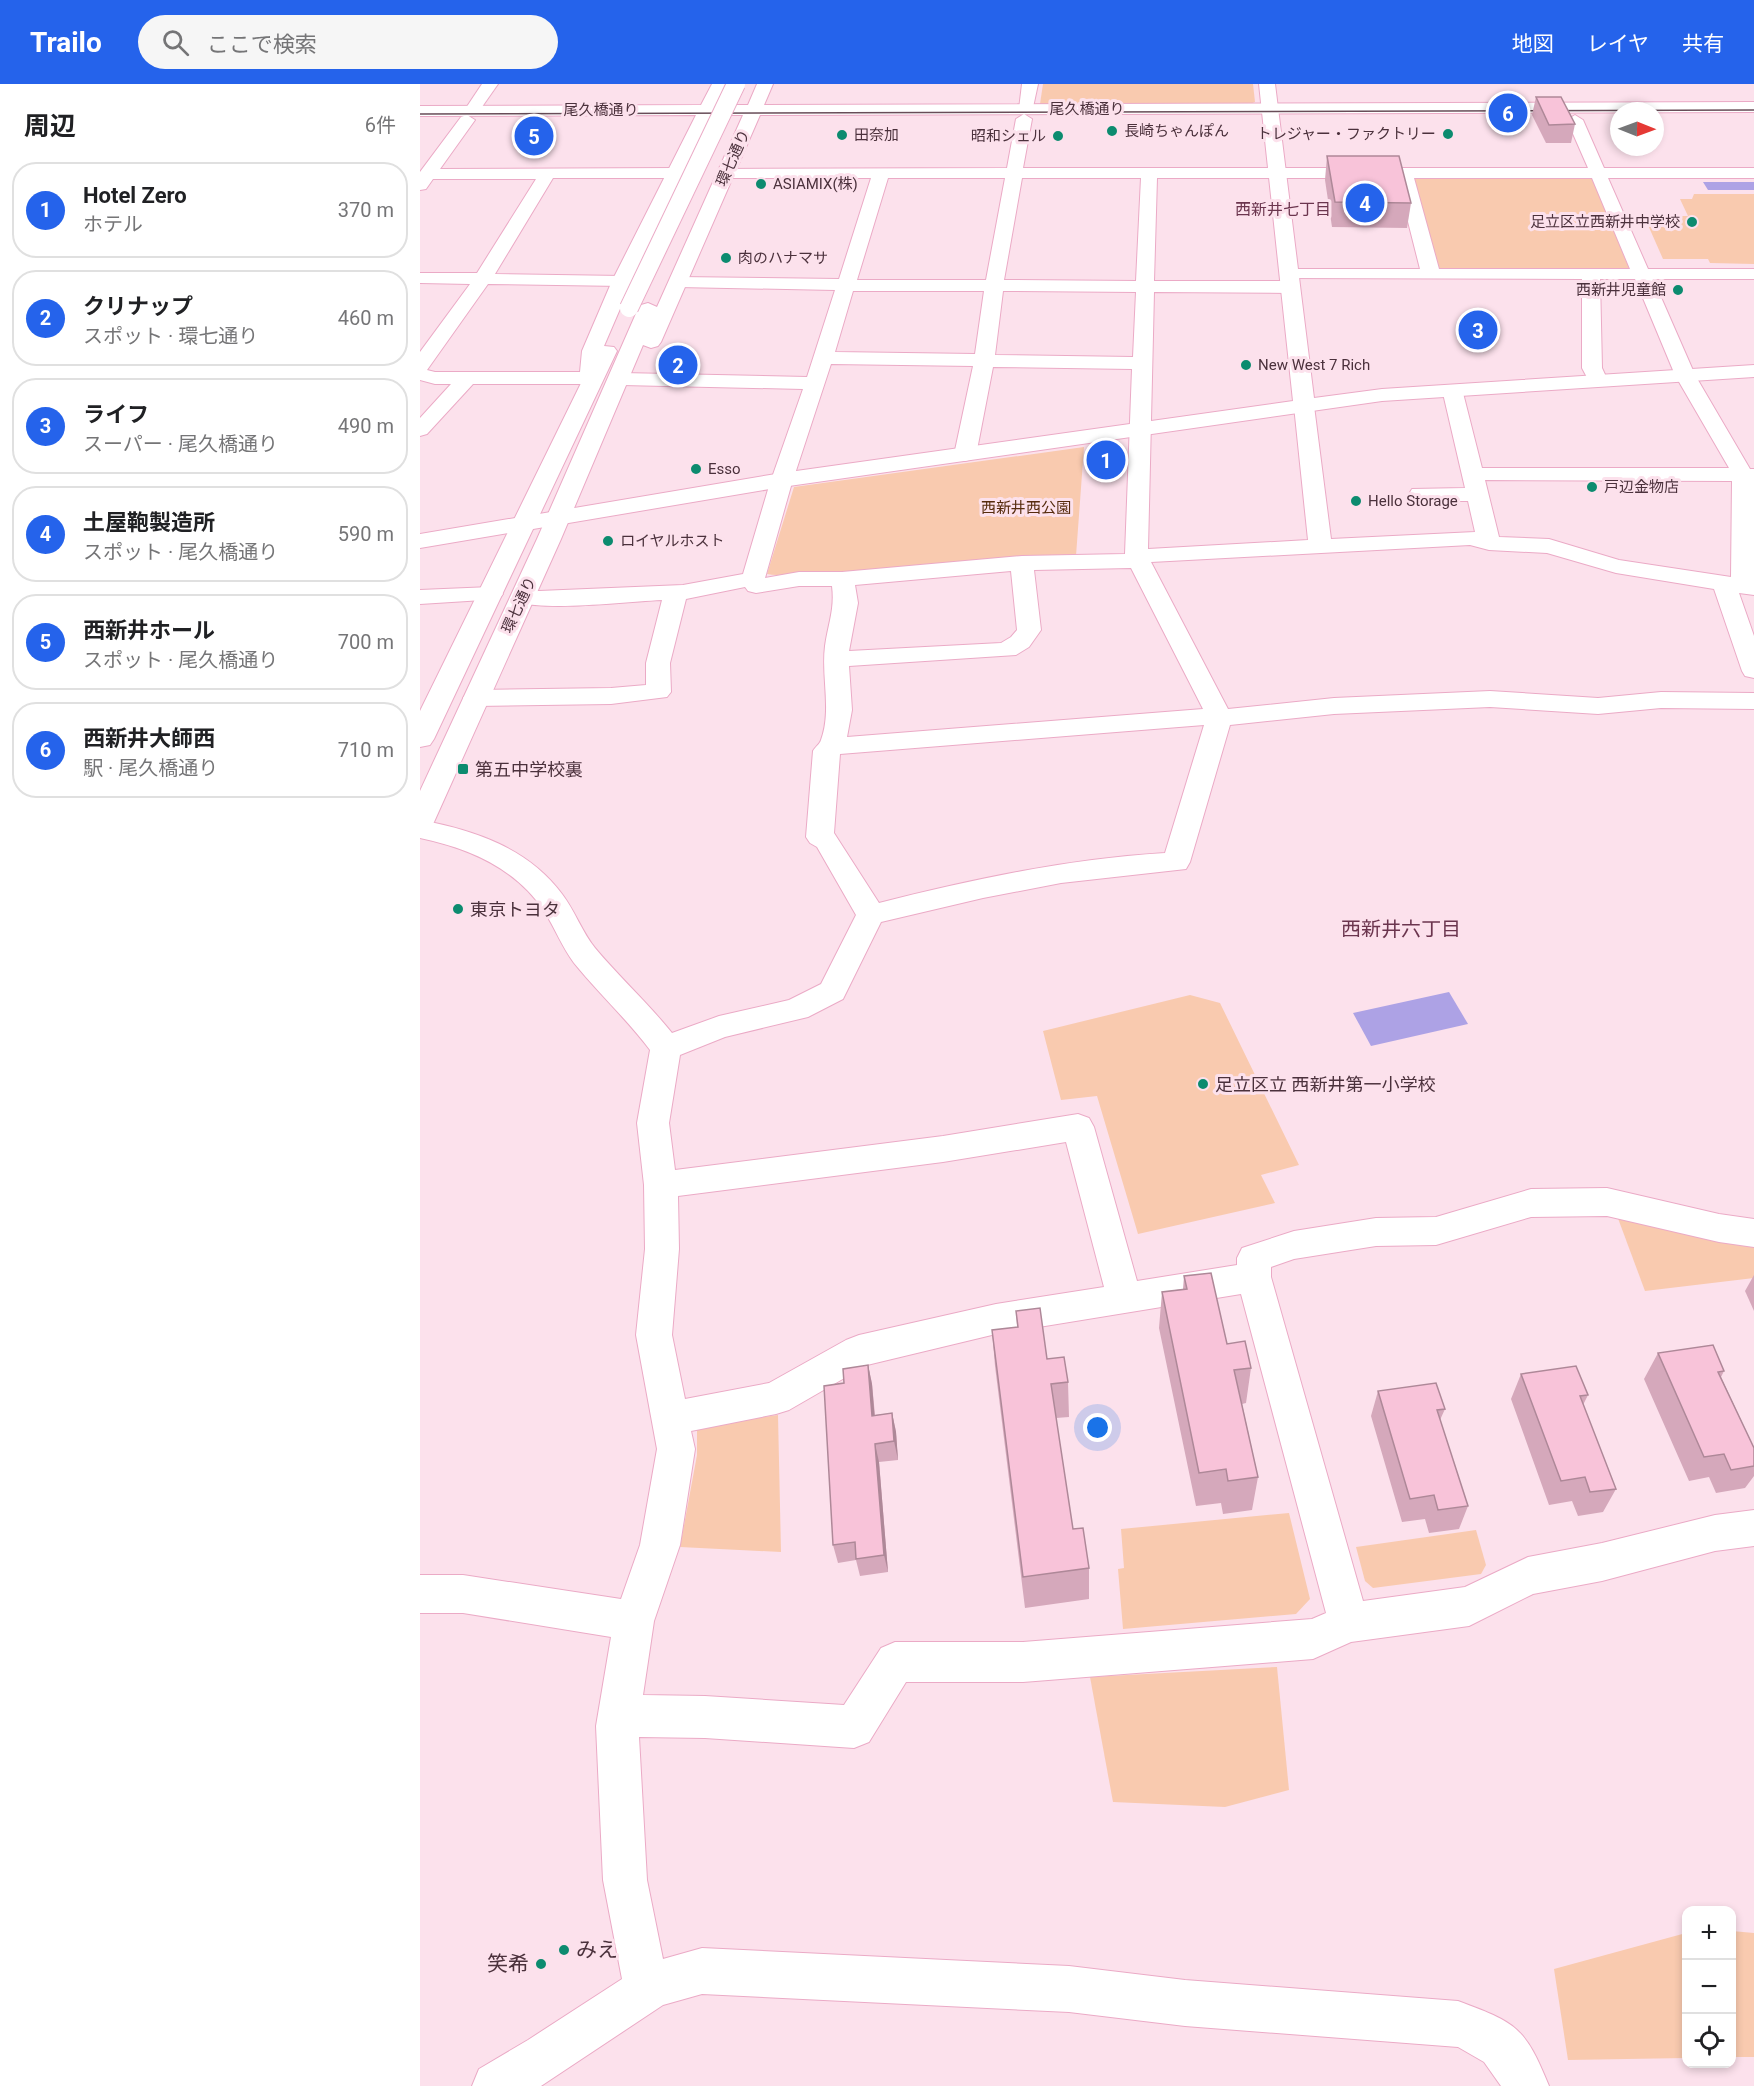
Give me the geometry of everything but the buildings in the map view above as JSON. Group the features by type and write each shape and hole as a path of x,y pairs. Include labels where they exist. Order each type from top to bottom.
{"main road":[{"name":"環七通り","path":"589,384 592,351 622,281 720,84"},
{"name":"環七通り","path":"420,822 618,383 639,308 736,84"},
{"name":"環七通り","path":"420,739 526,521 589,384 639,308 752,84"},
{"name":"環七通り","path":"618,383 646,351 765,84"},
{"path":"1267,84 1304,406"},
{"name":"尾久橋通り","path":"420,120 469,116 1270,114 1754,107"},
{"name":"尾久橋通り","path":"420,111 469,116"},
{"name":"尾久橋通り","path":"1270,114 1610,120"},
{"path":"1664,120 1754,119"},
{"path":"420,541 526,521 782,480 1382,395 1754,371"}],"street":[{"path":"424,179 490,84"},
{"path":"965,455 984,361 1030,84"},
{"path":"1575,120 1685,375 1748,475 1740,586 1754,672"},
{"path":"424,179 547,174 676,173"},
{"path":"727,173 1754,173"},
{"path":"870,915 1024,881 1132,863 1176,862 1217,730 1218,718 1217,712 1141,566 1140,429 1149,173"},
{"path":"1404,173 1431,274"},
{"path":"420,366 482,280 547,174"},
{"path":"881,174 782,480 753,579 756,586 799,579 1039,580 1320,545 1448,538 1471,538 1489,543 1549,546 1616,566 1740,586"},
{"path":"678,282 1146,286 1431,274 1754,274"},
{"path":"1592,274 1592,368 1598,381"},
{"path":"420,278 622,281"},
{"path":"823,358 1143,363"},
{"path":"420,374 435,378 589,384"},
{"path":"420,429 468,379"},
{"path":"618,383 814,384"},
{"path":"1452,389 1489,543"},
{"path":"1304,406 1320,545"},
{"path":"1420,494 1475,484 1748,475"},
{"path":"1039,580 1141,566"},
{"path":"523,597 555,598 669,593 753,579"},
{"path":"833,746 839,710 837,646 846,603 842,579"},
{"path":"838,659 1007,650 1020,642 1029,630 1039,580"},
{"path":"476,699 611,696 658,692 658,663 674,598 669,593"},
{"path":"420,597 491,594"},
{"path":"666,1048 718,1027 797,1009 832,991 870,915 827,841 820,837 826,751 833,746 1202,717 1218,718 1334,706 1490,699 1598,706 1661,699 1754,701"},
{"path":"420,828 436,831 499,853 527,873 551,899 583,954 640,1015 666,1048 653,1123 661,1185 662,1249 654,1335 676,1449 660,1545 634,1621 618,1716 625,1880 647,1989"},
{"path":"661,1185 943,1149 1078,1127 1124,1298"},
{"path":"1349,1623 1254,1276 1254,1258 1294,1245 1376,1232 1436,1231 1531,1203 1607,1202 1719,1228 1754,1233"},
{"path":"669,1419 776,1398 859,1351 996,1319 1254,1276"},
{"path":"618,1716 705,1717 854,1727 896,1662 1023,1662 1313,1640 1349,1623 1469,1606 1528,1576 1602,1562 1714,1533 1754,1528"},
{"path":"420,1594 463,1594 634,1621"},
{"path":"496,2086 545,2057 647,1989 670,1979 702,1971 761,1972 1069,1989 1185,2003 1458,2024 1482,2033 1504,2046 1525,2086"}],"green space":[{"path":"1043,84 1253,84 1255,102 1250,104 1040,104"},
{"path":"1585,176 1592,178 1629,268 1442,269 1435,266 1412,178"},
{"path":"1694,194 1754,194 1754,264 1710,263 1708,259 1663,259 1644,216 1688,216 1680,199 1692,199"},
{"name":"西新井西公園","path":"1084,447 1076,556 911,569 767,574 794,487"},
{"path":"1190,995 1220,1003 1299,1165 1261,1175 1275,1203 1138,1234 1097,1096 1061,1100 1043,1031"},
{"path":"1616,1213 1754,1244 1754,1278 1645,1291"},
{"path":"778,1415 781,1552 680,1547 697,1455 697,1426"},
{"path":"1289,1513 1310,1599 1296,1614 1123,1629 1118,1569 1124,1568 1121,1529"},
{"path":"1476,1530 1486,1565 1481,1574 1373,1588 1365,1581 1356,1547"},
{"path":"1277,1667 1289,1790 1225,1807 1113,1802 1090,1677"},
{"path":"1736,1931 1754,1933 1754,2057 1736,2057"},
{"path":"1682,1934 1682,2058 1568,2060 1554,1969"}],"shaded area":[{"path":"1703,182 1754,182 1754,190 1708,190"},
{"path":"1449,992 1468,1024 1371,1046 1353,1013"}],"tram line":[{"path":"420,114 1754,110"}],"place":[{"name":"西新井大師西","path":"1508,113"},
{"name":"長崎ちゃんぽん","path":"1112,131"},
{"name":"トレジャー・ファクトリー","path":"1448,134"},
{"name":"田奈加","path":"842,135"},
{"name":"西新井ホール","path":"534,136"},
{"name":"昭和シェル","path":"1058,136"},
{"name":"ASIAMIX(株)","path":"761,184"},
{"name":"土屋鞄製造所","path":"1365,203"},
{"name":"足立区立西新井中学校","path":"1692,222"},
{"name":"肉のハナマサ","path":"726,258"},
{"name":"西新井児童館","path":"1678,290"},
{"name":"ライフ","path":"1478,330"},
{"name":"クリナップ","path":"678,365"},
{"name":"New West 7 Rich","path":"1246,365"},
{"name":"Hotel Zero","path":"1106,460"},
{"name":"Esso","path":"696,469"},
{"name":"戸辺金物店","path":"1592,487"},
{"name":"Hello Storage","path":"1356,501"},
{"name":"ロイヤルホスト","path":"608,541"},
{"name":"第五中学校裏","path":"463,769"},
{"name":"東京トヨタ","path":"458,909"},
{"name":"足立区立 西新井第一小学校","path":"1203,1084"},
{"name":"みえ","path":"564,1950"},
{"name":"笑希","path":"541,1964"}],"district":[{"name":"西新井七丁目","path":"1283,209"},
{"name":"西新井六丁目","path":"1401,929"}]}
